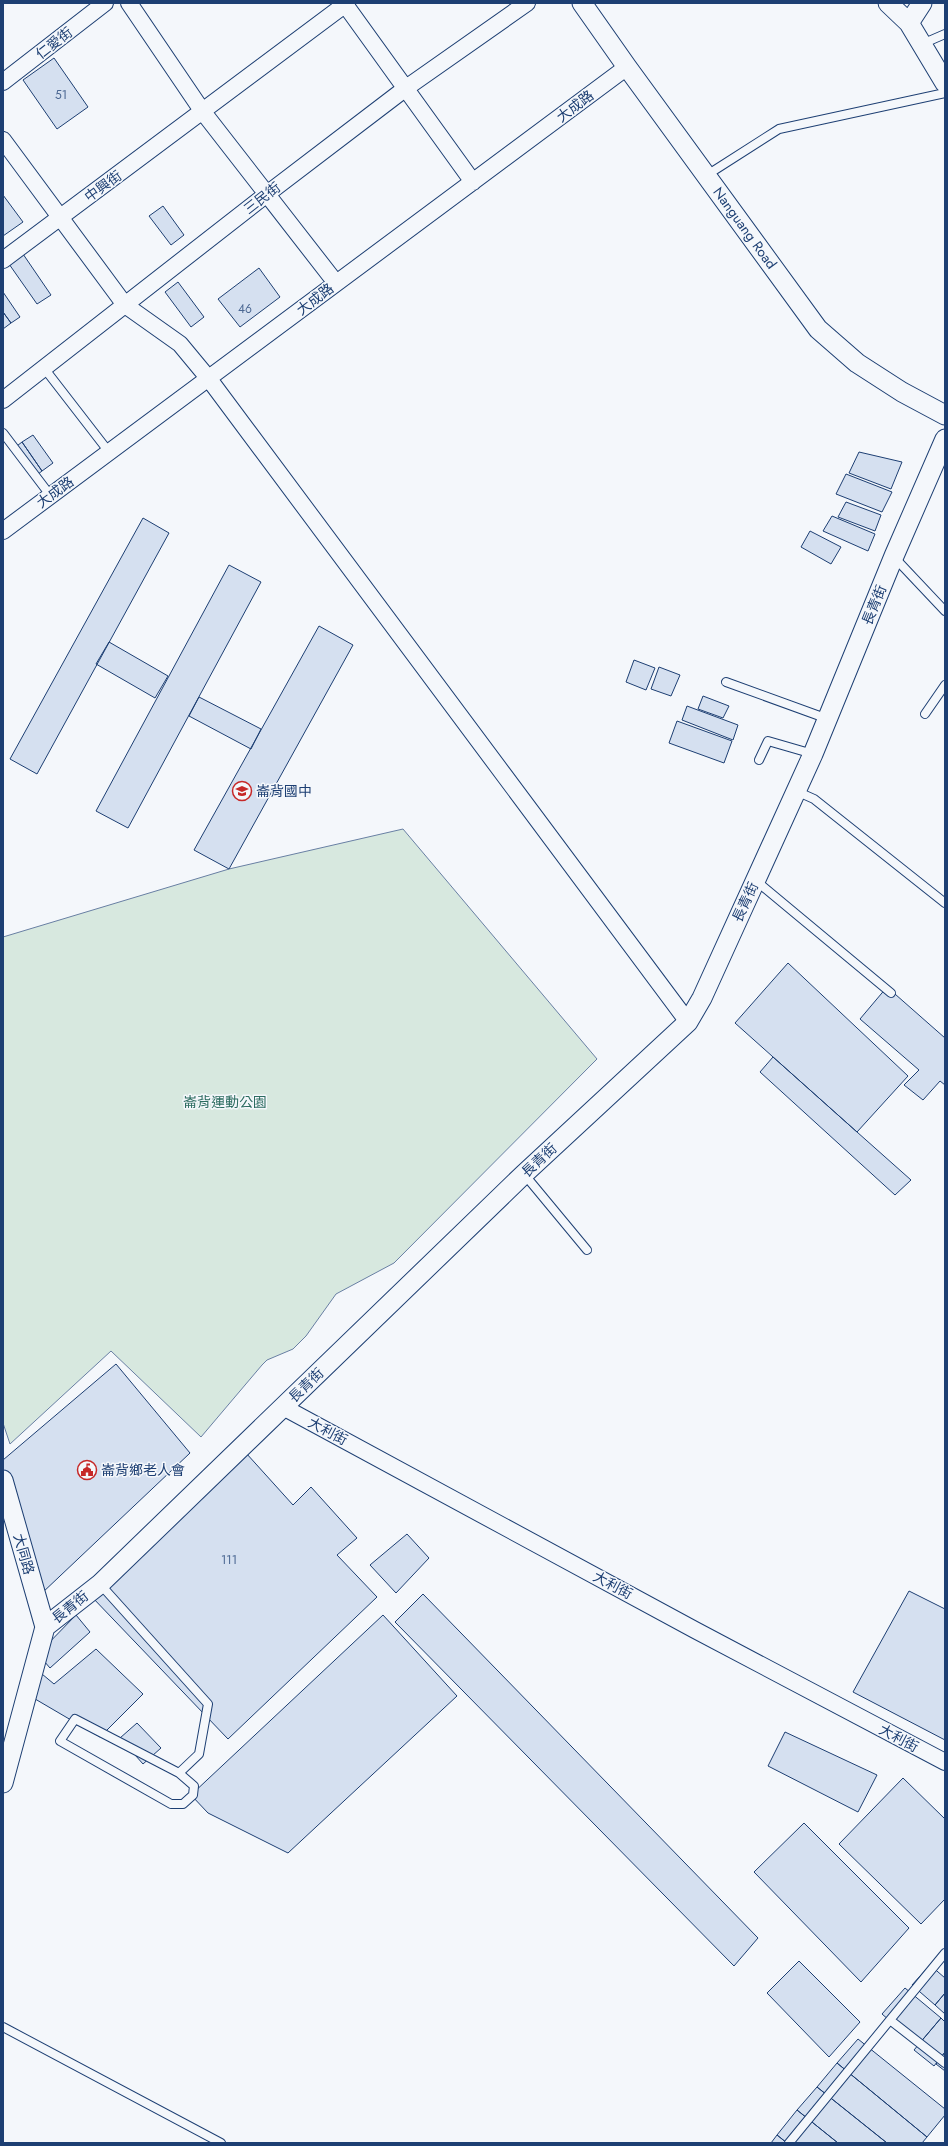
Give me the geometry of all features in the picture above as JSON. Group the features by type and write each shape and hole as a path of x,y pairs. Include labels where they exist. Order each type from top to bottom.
{"street":[{"name":"仁愛街","path":"3,82 105,3"},
{"path":"129,3 203,112 336,283"},
{"name":"三民街","path":"3,400 267,194 406,88 526,3"},
{"name":"Nanguang Road","path":"582,3 626,67 707,175 818,329 857,363 902,392 945,415"},
{"path":"888,3 909,23 945,83"},
{"path":"909,23 922,3"},
{"path":"203,112 345,4 473,182"},
{"name":"大成路","path":"3,530 209,379 626,67"},
{"name":"中興街","path":"3,260 203,112"},
{"path":"3,140 125,304 180,344 209,379 688,1022"},
{"name":"長青街","path":"3,1783 46,1627 100,1584 524,1174 688,1022 702,998 813,754 894,556 945,439"},
{"name":"大利街","path":"283,1407 695,1630 945,1762"},
{"name":"大同路","path":"3,1480 46,1627"}],"lane":[{"path":"922,44 945,34"},
{"path":"707,175 779,129 945,93"},
{"path":"44,368 109,452"},
{"path":"3,433 50,495"},
{"path":"894,556 945,611"},
{"path":"726,682 828,719"},
{"path":"925,714 945,685"},
{"path":"759,760 768,741 813,754"},
{"path":"796,791 814,800 945,903"},
{"path":"755,880 891,993"},
{"path":"524,1174 586,1250"},
{"path":"100,1584 208,1704 199,1754 179,1773"},
{"path":"75,1719 179,1773 194,1786 193,1795 183,1804 171,1804 60,1741 75,1719"},
{"path":"789,2143 945,1955"},
{"path":"890,2020 945,2063"},
{"path":"3,2027 221,2143"}],"green space":[{"name":"崙背運動公園","path":"403,829 597,1059 394,1263 336,1294 306,1336 293,1349 267,1360 201,1437 111,1351 10,1444 3,1423 3,937 229,869"}],"building":[{"path":"54,58 88,107 57,129 23,80"},
{"path":"3,195 23,222 3,236"},
{"path":"163,206 184,235 171,245 149,216"},
{"path":"23,254 51,295 37,304 9,264"},
{"path":"259,268 280,297 240,327 218,299"},
{"path":"178,282 204,317 191,327 165,292"},
{"path":"3,292 20,317 11,323 3,312"},
{"path":"3,312 11,323 3,329"},
{"path":"33,435 53,463 42,471 22,442"},
{"path":"22,442 42,471 33,478 13,449"},
{"path":"859,452 902,462 891,489 849,473"},
{"path":"846,474 892,492 882,512 836,494"},
{"path":"846,502 881,515 875,531 838,517"},
{"path":"832,516 875,534 868,551 823,531"},
{"path":"143,518 169,533 37,774 10,759"},
{"path":"810,531 841,547 831,564 801,547"},
{"path":"229,565 261,582 128,828 96,811"},
{"path":"319,626 353,645 229,869 194,850"},
{"path":"109,642 168,676 155,698 96,664"},
{"path":"634,660 655,668 646,690 626,682"},
{"path":"659,667 680,675 671,696 651,689"},
{"path":"703,696 729,706 723,718 698,709"},
{"path":"199,697 261,729 251,749 189,716"},
{"path":"687,706 738,725 733,740 682,720"},
{"path":"677,721 732,741 724,763 669,743"},
{"path":"788,963 908,1076 857,1132 735,1023"},
{"path":"887,987 945,1038 945,1085 940,1081 923,1100 904,1085 919,1070 860,1019"},
{"path":"773,1057 911,1180 895,1195 760,1072"},
{"name":"崙背鄉老人會","path":"116,1364 190,1453 41,1594 3,1481 3,1460"},
{"path":"246,1453 293,1505 311,1487 357,1538 337,1555 377,1597 228,1739 91,1596"},
{"path":"407,1534 429,1558 396,1593 370,1565"},
{"path":"909,1591 945,1609 945,1740 853,1692"},
{"path":"423,1594 758,1938 734,1966 395,1622"},
{"path":"76,1615 90,1632 50,1668 38,1654"},
{"path":"383,1615 457,1696 288,1853 208,1813 191,1795"},
{"path":"96,1649 143,1694 100,1737 30,1696 42,1674 54,1684"},
{"path":"137,1723 161,1748 143,1764 120,1738"},
{"path":"785,1732 877,1775 858,1812 768,1766"},
{"path":"903,1778 945,1819 945,1899 921,1924 839,1844"},
{"path":"804,1823 909,1928 861,1982 754,1872"},
{"path":"799,1961 860,2022 829,2057 767,1993"},
{"path":"930,1965 945,1978 945,1993 935,2005 912,1985"},
{"path":"905,1988 941,2018 918,2045 882,2014"},
{"path":"945,1993 945,2014 935,2005"},
{"path":"941,2018 945,2022 945,2052 934,2066 914,2050"},
{"path":"858,2039 945,2109 945,2115 927,2137 837,2063"},
{"path":"945,2052 945,2071 936,2064"},
{"path":"837,2063 927,2137 922,2143 887,2143 817,2087"},
{"path":"817,2087 887,2143 838,2143 797,2110"},
{"path":"797,2110 838,2143 787,2143 777,2135"},
{"path":"777,2135 787,2143 771,2143"}],"place":[{"name":"崙背國中","path":"242,791"},
{"name":"崙背鄉老人會","path":"87,1470"}]}
